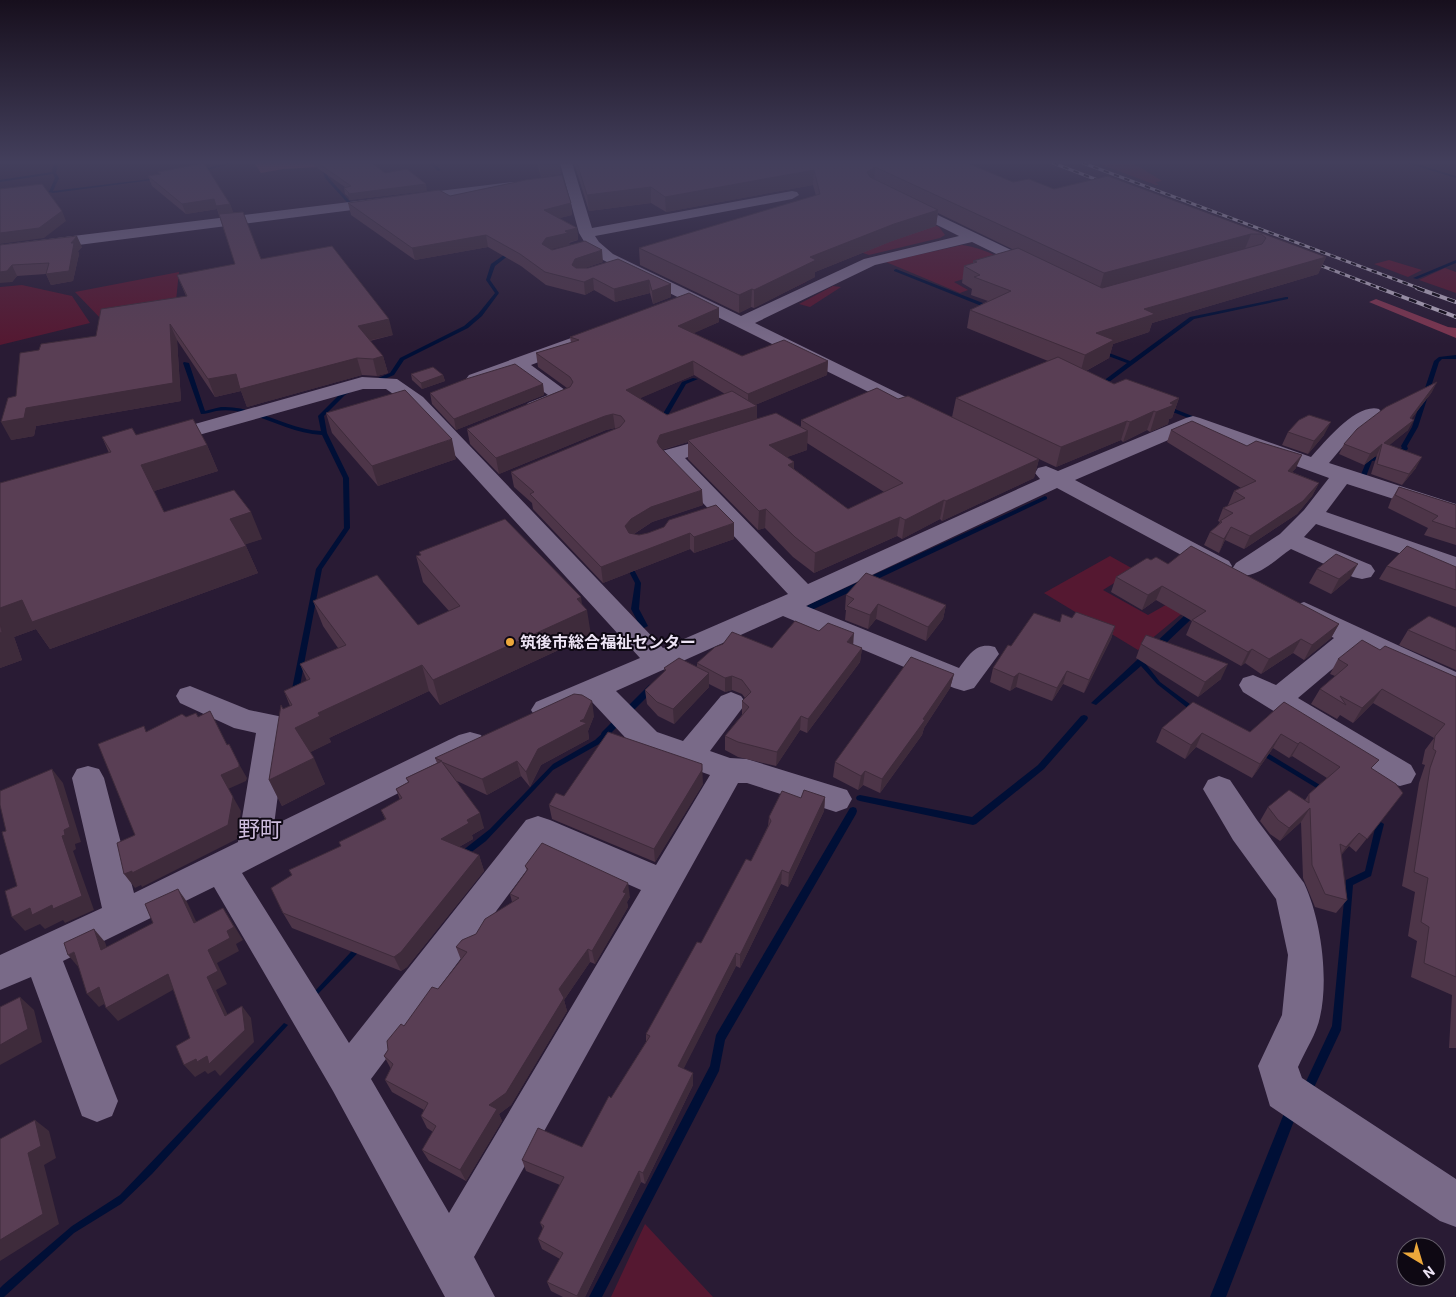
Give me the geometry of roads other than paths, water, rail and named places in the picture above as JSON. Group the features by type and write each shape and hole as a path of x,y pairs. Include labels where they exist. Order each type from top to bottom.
{"street":[{"path":"0,250 213,224"},
{"path":"580,224 585,242 622,263 680,302 740,323 923,413"},
{"path":"585,242 666,224"},
{"path":"947,224 1056,278"},
{"path":"740,323 870,262 973,236"},
{"path":"598,271 622,263"},
{"path":"462,384 589,336"},
{"path":"516,364 563,396 517,414"},
{"path":"147,443 362,383 390,384 425,398 504,482 659,661"},
{"path":"1315,466 1343,434 1372,413"},
{"path":"525,719 794,601 1058,479 1193,422 1315,466 1456,512"},
{"path":"742,434 670,456 721,509 794,601 964,681 985,654"},
{"path":"1028,464 1249,577 1312,515 1342,475"},
{"path":"695,518 721,509"},
{"path":"1312,515 1456,565"},
{"path":"1289,538 1362,571"},
{"path":"1287,602 1353,638 1456,684"},
{"path":"1353,638 1265,692 1398,776"},
{"path":"596,688 646,740 729,770 747,771 836,799"},
{"path":"190,696 244,720 272,725 237,858 347,1077 471,1297"},
{"path":"690,756 731,703"},
{"path":"0,974 122,916 498,730"},
{"path":"449,1257 729,770"},
{"path":"88,778 122,916"},
{"path":"1219,789 1244,830 1292,894 1306,955 1301,1017 1278,1066 1285,1091 1456,1205"},
{"path":"347,1077 538,830 664,884"},
{"path":"42,955 97,1102"}],"water":[{"path":"1205,606 1145,663 1160,682 1202,713 1384,824 1371,876 1353,885 1341,1030 1310,1096 1297,1113 1226,1297 1210,1297 1285,1111 1303,1088 1332,1026 1346,880 1365,871 1376,824 1199,717 1157,684 1141,666 1096,705 1091,703 1184,616"},
{"path":"612,727 614,729 599,744 553,770 486,841 411,898 317,995 315,991 384,916 420,884 490,829 553,764 595,740 608,728"},
{"path":"284,1023 288,1025 152,1174 121,1204 74,1233 4,1297 0,1297 0,1288 3,1285 72,1226 120,1195"}],"waterway":[{"path":"373,382 392,374 402,359 466,327 480,315 497,293 488,280 493,265 512,251"},
{"path":"1415,278 1456,261"},
{"path":"896,270 991,308"},
{"path":"1131,363 1192,318 1286,298"},
{"path":"1102,352 1131,363"},
{"path":"1395,456 1405,449 1404,446 1415,427 1437,361 1441,358 1456,357"},
{"path":"186,363 203,413 220,409 234,409 297,429 324,433"},
{"path":"1104,386 1101,385 1131,363"},
{"path":"661,422 684,383 695,379"},
{"path":"324,433 321,416 343,394 350,391"},
{"path":"1167,408 1198,420"},
{"path":"295,694 319,569 347,528 346,478 324,433"},
{"path":"1362,479 1370,459 1384,458"},
{"path":"811,607 1045,498"},
{"path":"628,564 638,583 635,609 644,626"},
{"path":"605,734 652,687"},
{"path":"860,798 973,821 1041,767 1084,718"},
{"path":"595,1297 715,1067 720,1039 853,811"}],"railway":[{"path":"1245,224 1421,289"},
{"path":"1309,261 1382,289"},
{"path":"1379,288 1456,317"},
{"path":"1417,288 1456,302"}],"place":[{"name":"筑後市総合福祉センター","path":"510,642"}],"district":[{"name":"野町","path":"260,829"}]}
